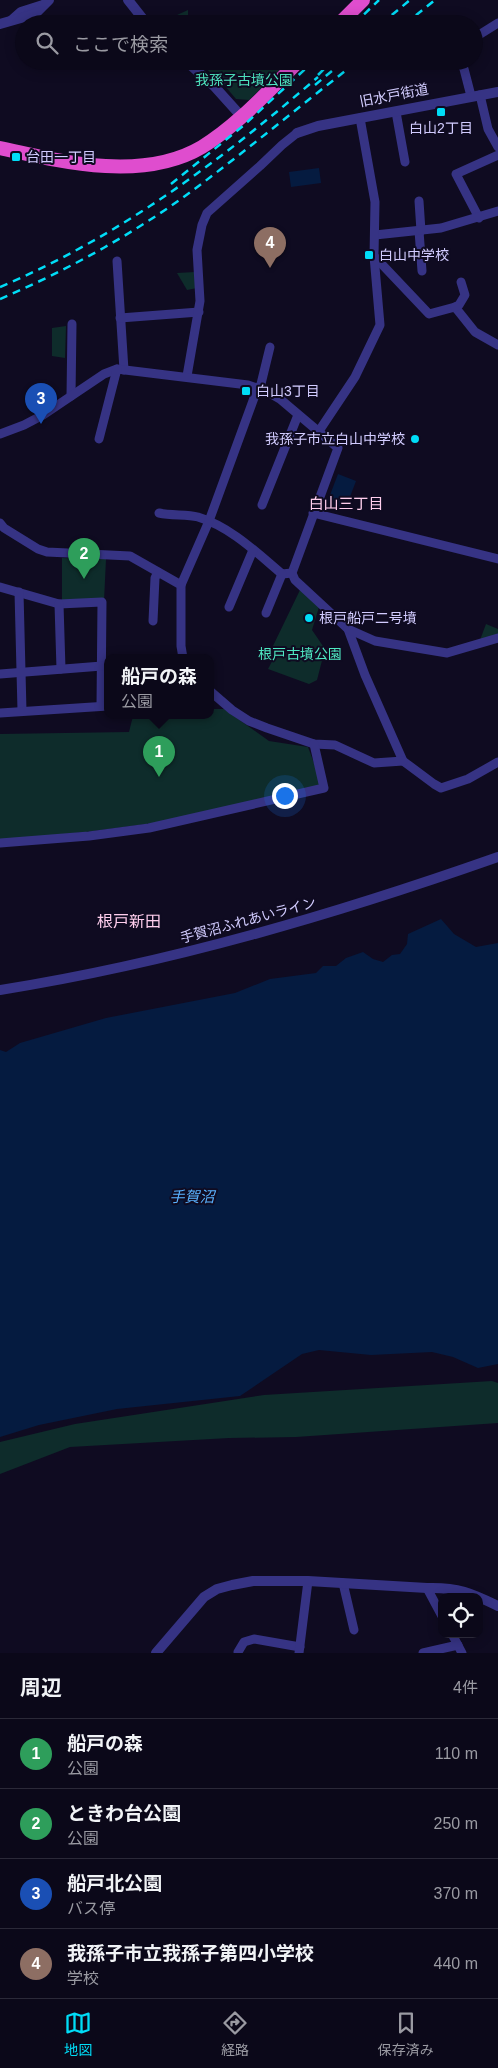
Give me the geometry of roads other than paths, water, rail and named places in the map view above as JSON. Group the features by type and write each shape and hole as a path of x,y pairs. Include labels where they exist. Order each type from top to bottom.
{"highway":[{"path":"348,15 364,0"},
{"path":"0,148 88,165 106,166 153,163 190,153 215,138 290,70"}],"street":[{"path":"128,0 140,15"},
{"path":"33,15 46,3"},
{"path":"0,24 15,20"},
{"path":"483,33 498,24"},
{"path":"196,70 214,86 241,116"},
{"path":"464,70 488,129 498,147"},
{"name":"旧水戸街道","path":"297,133 318,126 498,92"},
{"path":"396,112 405,162"},
{"path":"319,431 354,376 380,326 374,256 375,202 360,118"},
{"path":"187,376 200,301 197,250 202,225 207,213 297,133"},
{"path":"479,218 456,174 498,155"},
{"path":"419,201 422,271"},
{"path":"375,235 441,228 498,211"},
{"path":"374,256 429,314 459,305 464,295 461,282"},
{"path":"99,439 121,369 117,261"},
{"path":"455,306 475,332 498,345"},
{"path":"120,318 199,312"},
{"path":"71,396 72,324"},
{"path":"182,654 181,585 209,521 259,388 270,347"},
{"path":"0,434 37,419 104,374 121,369 187,376 259,388 280,399 338,448 292,573 295,580 348,629 375,641 447,653 498,638"},
{"path":"262,505 298,415"},
{"path":"159,512 193,516 209,521 229,531 282,574 292,573"},
{"path":"313,513 498,559"},
{"path":"0,523 38,549 47,552 130,556 181,585"},
{"path":"229,607 253,550"},
{"path":"153,622 154,578 158,572"},
{"path":"266,613 282,574"},
{"path":"0,587 59,604 102,602 104,706 0,713"},
{"path":"19,592 22,711"},
{"path":"59,604 61,669"},
{"path":"348,629 365,675 402,760 442,788 468,779 498,762"},
{"path":"0,674 102,666"},
{"path":"214,694 232,710 250,721 314,744 335,745 374,763 402,760"},
{"path":"0,843 89,836 149,828 324,788 314,744"},
{"name":"手賀沼ふれあいライン","path":"0,990 53,982 166,957 381,897 498,857"},
{"path":"156,1653 204,1597 217,1589 253,1581 308,1581 446,1588 464,1590 498,1606"},
{"path":"238,1652 244,1642 254,1639 300,1650 308,1581"},
{"path":"343,1583 354,1630"},
{"path":"427,1588 438,1609"},
{"path":"423,1653 460,1649"}],"water":[{"path":"319,168 321,183 291,187 289,172"},
{"path":"338,474 356,481 345,510 327,503"},
{"name":"手賀沼","path":"441,919 454,934 476,947 498,943 498,1364 478,1368 453,1357 432,1352 371,1355 319,1350 302,1354 240,1396 117,1409 39,1425 0,1437 0,1050 6,1052 20,1043 106,1018 235,993 270,979 316,973 323,966 336,966 346,958 363,952 373,959 383,962 392,955 400,954 407,944 408,934"}],"railway":[{"path":"363,15 379,0"},
{"path":"392,15 410,0"},
{"path":"416,15 435,0"},
{"path":"171,184 243,126 304,70"},
{"path":"318,75 323,70"},
{"path":"315,85 333,70"},
{"path":"0,299 78,262 153,218 220,170 347,70"},
{"path":"0,287 86,245 167,195 206,167 318,77"}],"place":[{"name":"白山2丁目","path":"441,112"},
{"name":"台田一丁目","path":"16,157"},
{"name":"白山中学校","path":"369,255"},
{"name":"我孫子市立我孫子第四小学校","path":"270,268"},
{"name":"白山3丁目","path":"246,391"},
{"name":"船戸北公園","path":"41,424"},
{"name":"我孫子市立白山中学校","path":"415,439"},
{"name":"ときわ台公園","path":"84,579"},
{"name":"根戸船戸二号墳","path":"309,618"},
{"name":"船戸の森","path":"159,777"}],"district":[{"name":"白山三丁目","path":"346,504"},
{"name":"根戸新田","path":"129,921"}],"park label":[{"name":"我孫子古墳公園","path":"244,80"},
{"name":"根戸古墳公園","path":"300,654"}]}
